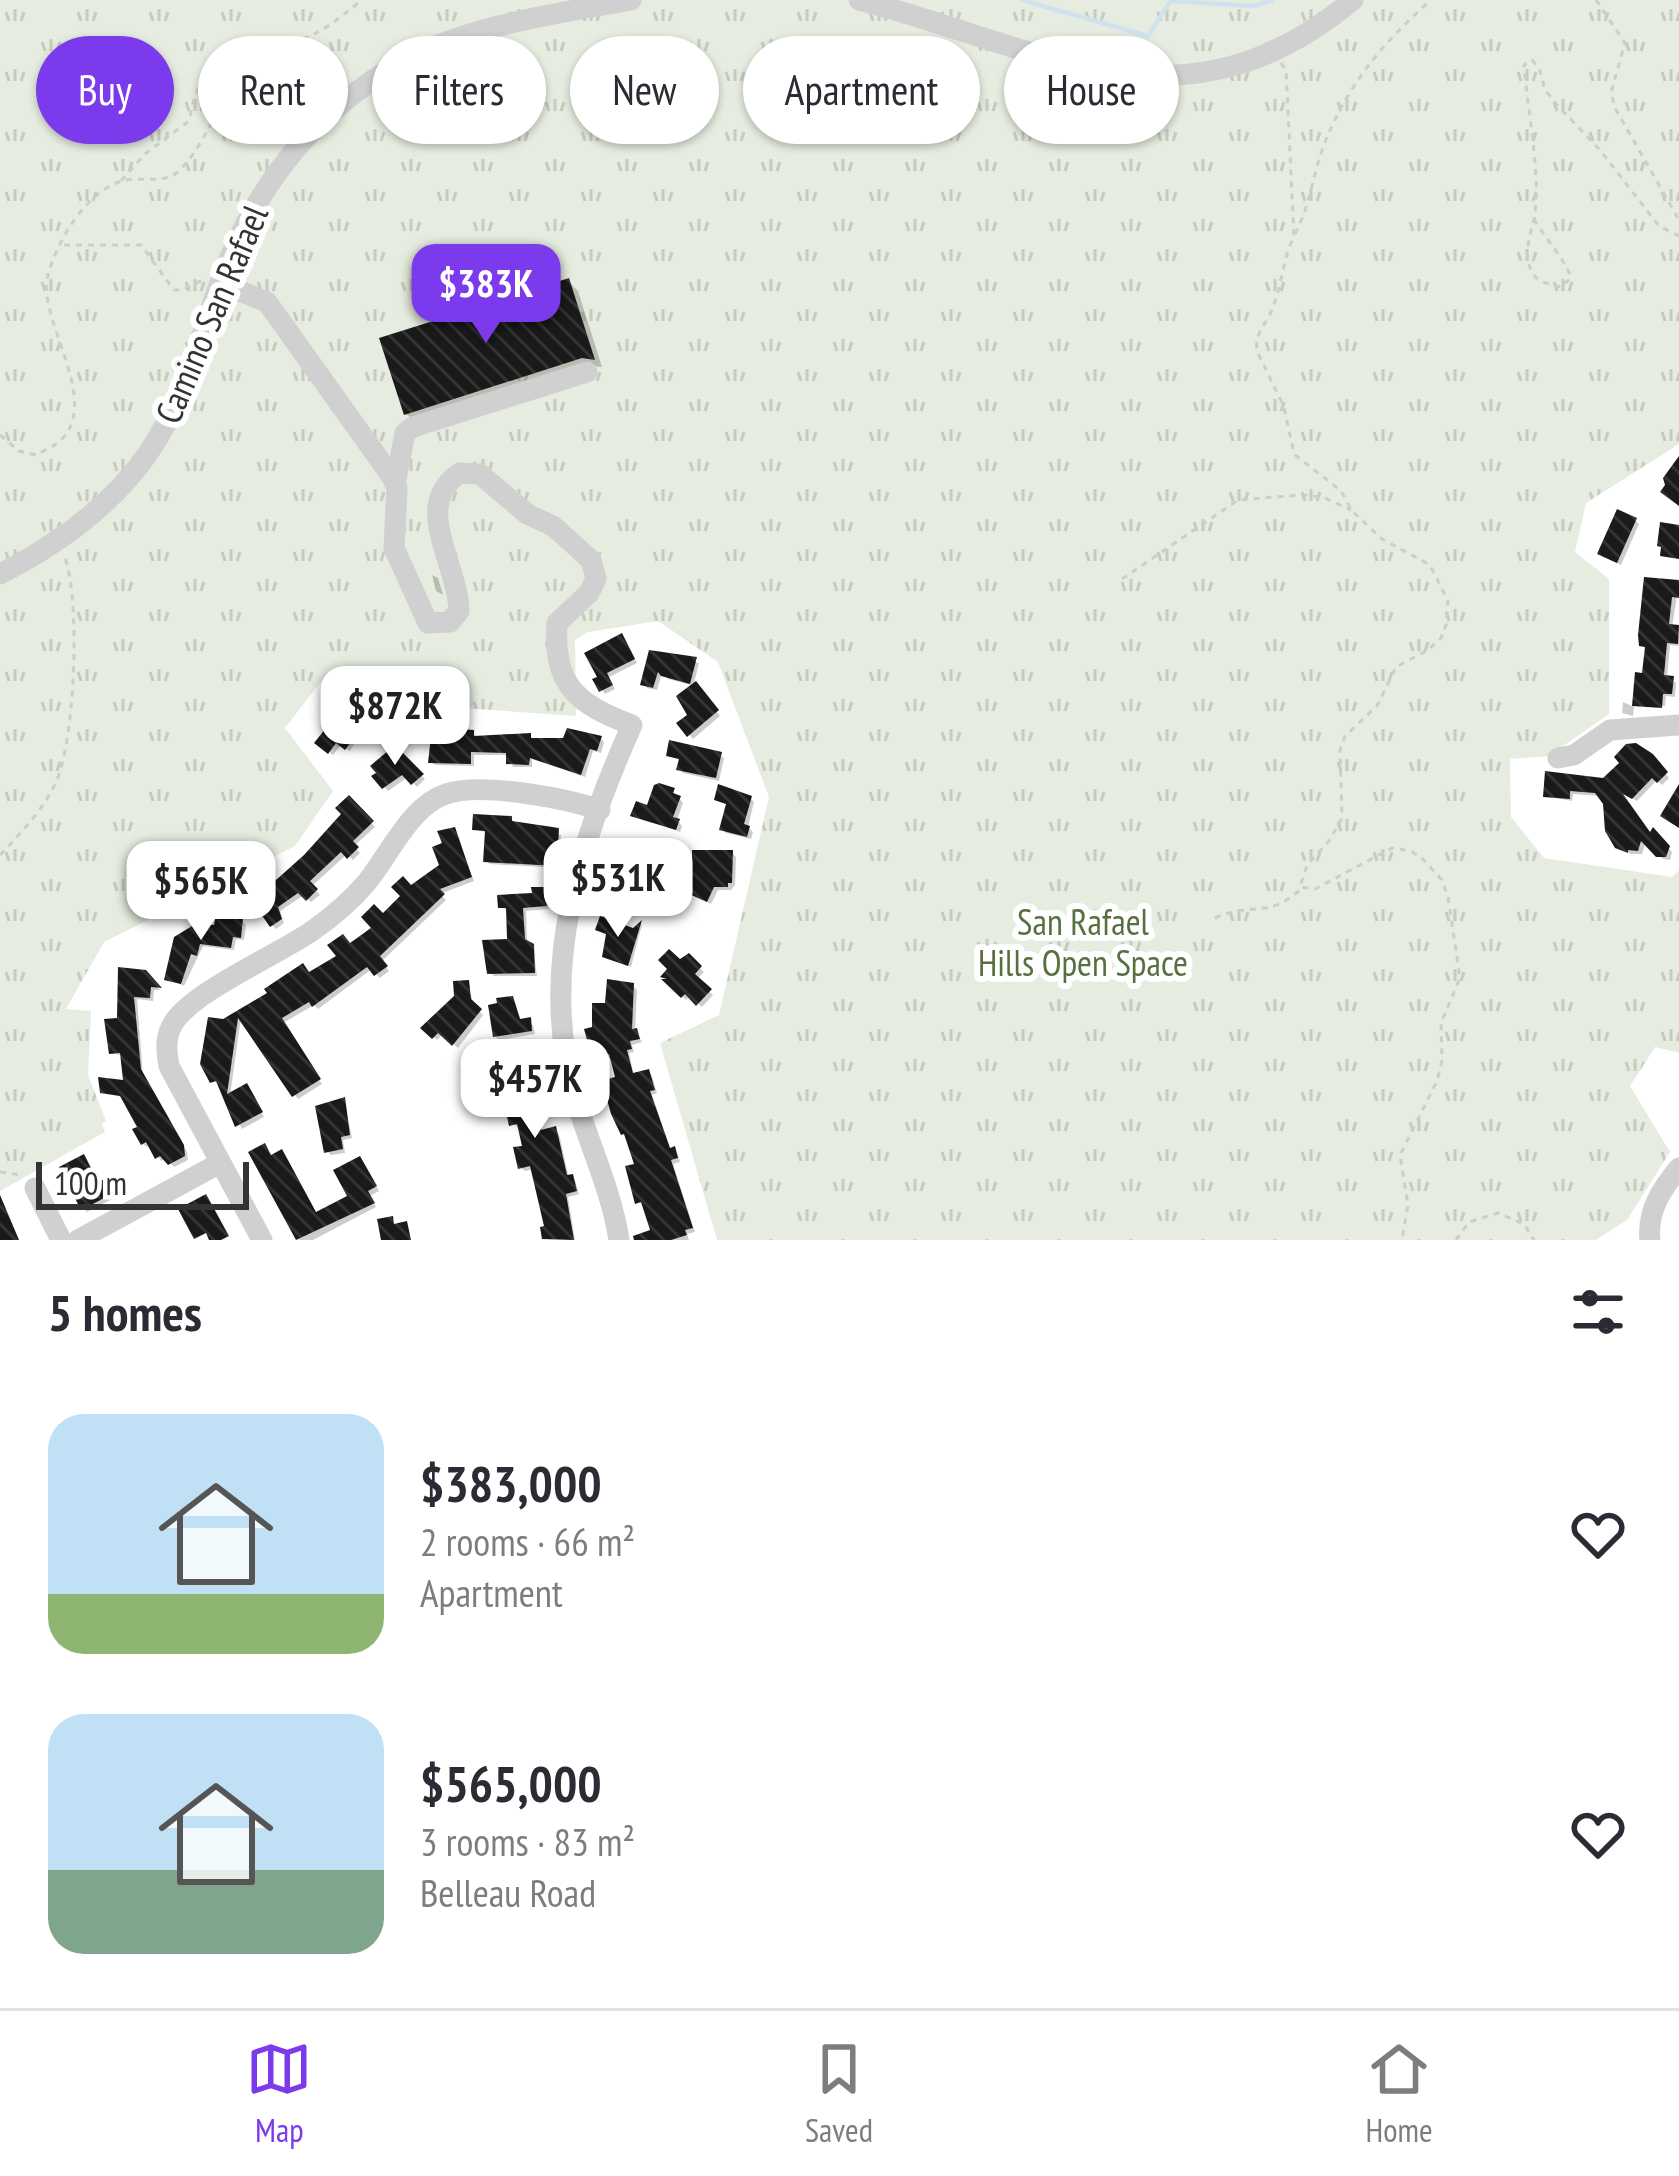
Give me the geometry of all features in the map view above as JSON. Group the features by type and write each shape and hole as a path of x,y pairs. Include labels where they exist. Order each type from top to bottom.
{"street":[{"name":"Camino San Rafael","path":"0,574 56,543 128,478 180,397 251,212 286,159 341,104 375,79 470,34 631,0"},
{"path":"859,0 1108,73 1151,78 1183,76 1274,52 1313,31 1353,0"},
{"path":"220,283 266,302 395,484"},
{"path":"587,372 405,433 395,484 394,548 431,624 450,622 458,611 458,591 436,509 440,490 460,473 480,474 527,514 553,526 591,560 596,579 589,592 557,623 561,671 567,686 592,710 632,725 600,810 564,934 558,984 573,1088 619,1240"},
{"path":"1558,758 1574,755 1610,730 1679,725"},
{"path":"262,1240 170,1066 167,1037 184,1010 321,924 363,887 419,813 442,794 490,791 550,796 600,810"},
{"path":"78,1240 220,1162"},
{"path":"1650,1240 1658,1194 1679,1168"},
{"path":"35,1188 61,1240"}],"path":[{"path":"308,36 362,0"},
{"path":"1352,511 1341,491 1294,454 1284,407 1255,341 1271,313 1283,259 1306,212 1320,156 1336,118 1360,72 1431,0"},
{"path":"1596,0 1625,43 1611,92 1616,108 1679,220"},
{"path":"1274,52 1286,70 1294,236"},
{"path":"1534,219 1568,268 1567,285 1554,289 1533,275 1528,265 1528,233 1534,219 1533,142 1524,65 1532,61 1558,107 1600,150 1659,226 1679,236"},
{"path":"121,181 146,153 189,122 198,90"},
{"path":"0,435 20,451 36,455 61,440 68,427 72,414 69,362 52,320 47,277 85,205 104,187 121,181 163,179 178,172 200,144"},
{"path":"62,245 141,245 174,290 200,279 220,283"},
{"path":"1122,579 1238,500 1323,497 1352,511 1382,539 1436,572 1448,601 1446,625 1428,650 1396,667 1377,706 1345,736 1340,750 1342,818 1307,865 1301,888"},
{"path":"0,855 32,821 65,757 74,599 71,574 56,543"},
{"path":"1215,918 1239,908 1273,909 1301,888 1315,889 1391,848 1411,851 1442,880 1460,978 1442,1023 1437,1081 1400,1155 1408,1205 1402,1240"},
{"path":"0,1172 26,1176 35,1188"},
{"path":"1456,1240 1469,1222 1498,1213 1524,1224 1534,1240"}],"green space":[{"name":"San Rafael Hills Open Space","path":"0,0 1679,0 1679,444 1586,503 1575,552 1609,579 1609,714 1549,756 1510,759 1511,817 1544,858 1672,877 1679,870 1679,1053 1655,1047 1630,1086 1670,1152 1627,1220 1596,1240 717,1240 660,1043 719,1015 769,797 718,662 658,621 588,632 575,640 576,716 394,703 329,671 285,728 333,791 295,846 104,942 66,1009 91,1011 88,1075 106,1121 102,1124 105,1132 0,1191"}],"building":[{"path":"569,278 595,360 582,358 404,415 379,338"},
{"path":"1679,456 1679,506 1660,492 1663,478"},
{"path":"1617,509 1637,518 1617,563 1597,554"},
{"path":"1660,522 1679,525 1679,559 1660,556"},
{"path":"1644,577 1679,580 1679,598 1672,597 1669,624 1679,625 1678,644 1667,643 1664,675 1674,676 1672,694 1663,694 1662,708 1632,706 1635,672 1642,673 1645,647 1639,646 1638,635"},
{"path":"622,633 635,659 607,673 613,685 599,692 584,653"},
{"path":"649,650 697,657 690,684 658,672 653,688 640,685"},
{"path":"696,681 719,710 687,737 676,723 687,715 676,696"},
{"path":"348,701 365,714 356,727 360,730 345,750 336,743 328,754 314,743 330,723 325,719 335,705 341,709"},
{"path":"432,727 474,730 474,736 531,733 531,738 563,738 567,728 602,736 597,751 590,749 581,775 530,758 529,765 506,764 506,753 471,752 471,764 428,763"},
{"path":"669,740 722,752 716,778 676,770 679,759 666,756"},
{"path":"1636,743 1668,772 1657,783 1652,778 1632,799 1623,794 1650,832 1653,827 1670,846 1666,857 1656,857 1641,841 1638,851 1615,848 1605,831 1603,804 1595,793 1570,791 1570,799 1543,797 1545,771 1603,778 1619,763 1614,757 1626,744"},
{"path":"395,745 424,774 411,785 402,775 382,789 371,776 376,773 370,766"},
{"path":"659,783 675,788 673,793 681,796 673,817 680,819 676,830 630,816 636,801 647,805"},
{"path":"718,784 752,796 744,824 750,826 747,837 719,830 726,804 714,800"},
{"path":"1679,784 1679,828 1660,816"},
{"path":"349,795 374,821 353,841 359,847 347,859 341,852 310,881 318,889 306,901 298,893 278,907 282,919 270,927 247,894 273,876 276,880 304,855 341,814 335,808"},
{"path":"473,814 512,816 512,821 559,828 557,866 483,862 485,831 472,830"},
{"path":"455,827 472,877 440,889 445,894 380,956 388,966 374,976 367,967 312,1007 309,1002 282,1018 321,1079 292,1097 238,1018 227,1094 247,1083 263,1112 235,1127 216,1081 210,1083 200,1064 208,1017 223,1019 267,993 264,989 303,963 309,972 336,956 327,945 343,934 350,943 371,928 361,917 374,904 383,913 400,896 391,887 403,876 411,885 439,865 432,847 442,843 437,831"},
{"path":"621,839 637,844 633,855 661,866 653,887 608,875"},
{"path":"692,850 733,850 732,883 714,887 707,902 680,885 692,874"},
{"path":"531,887 545,887 547,906 523,908 525,939 534,944 535,973 487,974 482,940 507,939 506,908 498,908 497,895 532,893"},
{"path":"216,914 243,918 241,938 233,937 231,948 200,944 197,956 191,954 181,984 164,980 174,937 197,923 214,925"},
{"path":"600,916 633,928 642,920 628,966 602,957 606,934 595,930"},
{"path":"669,949 680,959 689,953 702,966 695,974 712,989 696,1006 660,977 667,969 658,960"},
{"path":"118,967 146,970 162,988 151,987 150,998 134,997 141,1069 184,1145 185,1156 168,1165 160,1156 155,1159 146,1142 141,1145 120,1096 100,1093 98,1077 123,1080 120,1053 109,1054 104,1019 117,1018"},
{"path":"607,979 634,983 632,1029 637,1028 640,1039 630,1041 632,1049 627,1050 633,1073 649,1069 655,1090 650,1091 678,1158 671,1160 693,1228 671,1240 634,1240 633,1236 650,1230 641,1202 635,1204 625,1166 634,1164 624,1134 606,1096 600,1098 596,1082 615,1077 609,1054 592,1058 584,1029 592,1027 592,1003 605,1003"},
{"path":"469,980 471,999 482,1009 452,1046 438,1033 432,1039 420,1028 454,996 453,981"},
{"path":"513,996 520,1019 531,1017 532,1031 493,1037 488,1005 497,1003 496,998"},
{"path":"522,1053 525,1064 537,1061 547,1100 535,1103 541,1130 556,1126 567,1175 573,1174 577,1191 566,1194 574,1240 542,1239 540,1227 544,1226 530,1166 518,1169 513,1147 522,1146 517,1124 509,1126 500,1086 487,1089 482,1066"},
{"path":"345,1097 350,1135 341,1137 343,1149 324,1153 315,1106"},
{"path":"265,1143 271,1155 282,1149 316,1212 347,1196 333,1170 360,1156 377,1186 368,1191 375,1203 296,1240 248,1152"},
{"path":"84,1154 98,1182 109,1177 116,1192 81,1210 59,1167"},
{"path":"206,1194 229,1236 221,1240 209,1240 206,1233 194,1239 178,1209"},
{"path":"0,1195 19,1240 0,1240"},
{"path":"393,1216 394,1224 407,1221 411,1240 381,1240 377,1219"}],"waterway":[{"path":"1022,0 1148,36 1171,0"},
{"path":"1171,1 1254,6 1272,0"}]}
